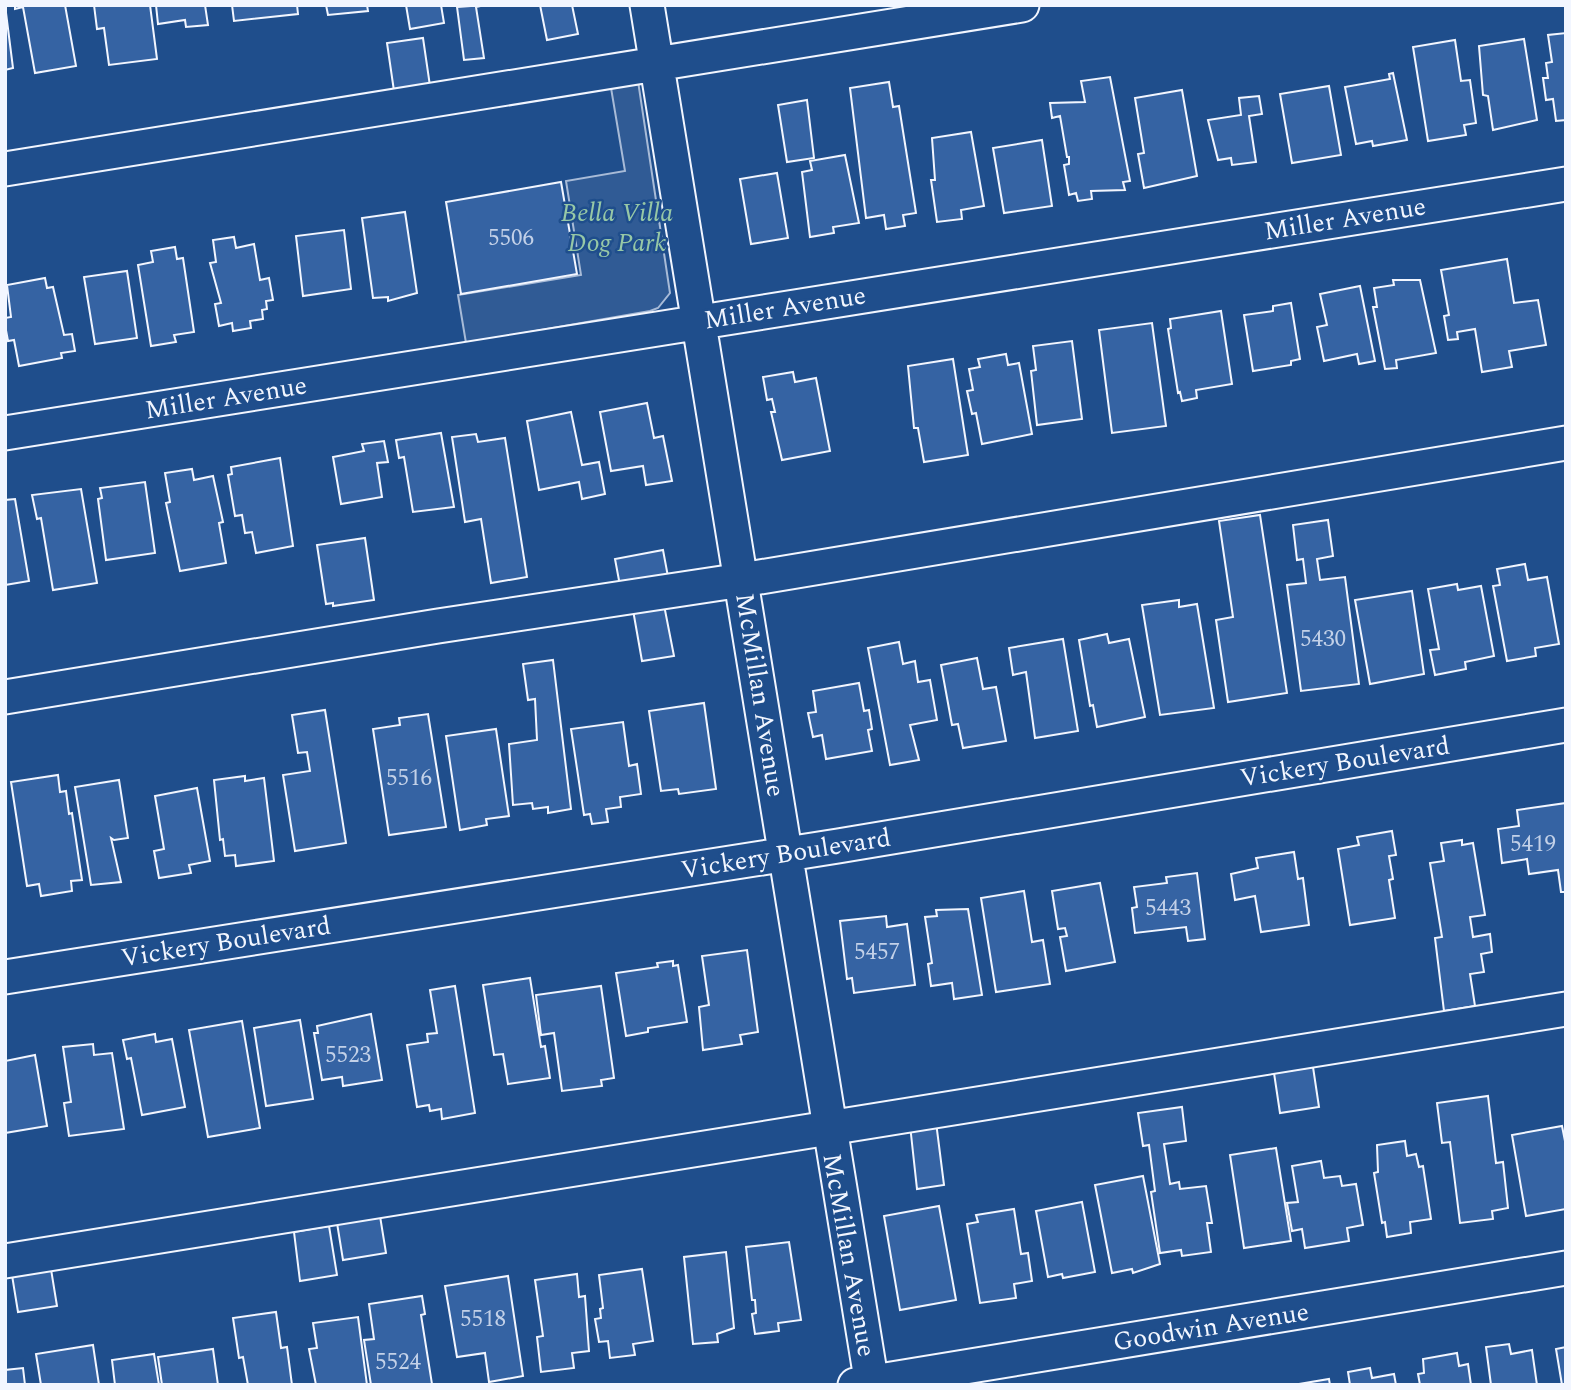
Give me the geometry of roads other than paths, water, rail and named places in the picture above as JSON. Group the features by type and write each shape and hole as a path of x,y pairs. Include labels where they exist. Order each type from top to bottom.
{"street":[{"name":"McMillan Avenue","path":"647,5 696,322 742,580 866,1384"},
{"path":"5,169 1021,5"},
{"name":"Miller Avenue","path":"5,433 1566,184"},
{"path":"5,698 438,626 742,580 1566,443"},
{"name":"Vickery Boulevard","path":"5,977 785,854 1566,725"},
{"path":"5,1261 1566,1009"},
{"name":"Goodwin Avenue","path":"866,1384 1566,1268"}],"park label":[{"name":"Bella Villa Dog Park","path":"617,228"}]}
